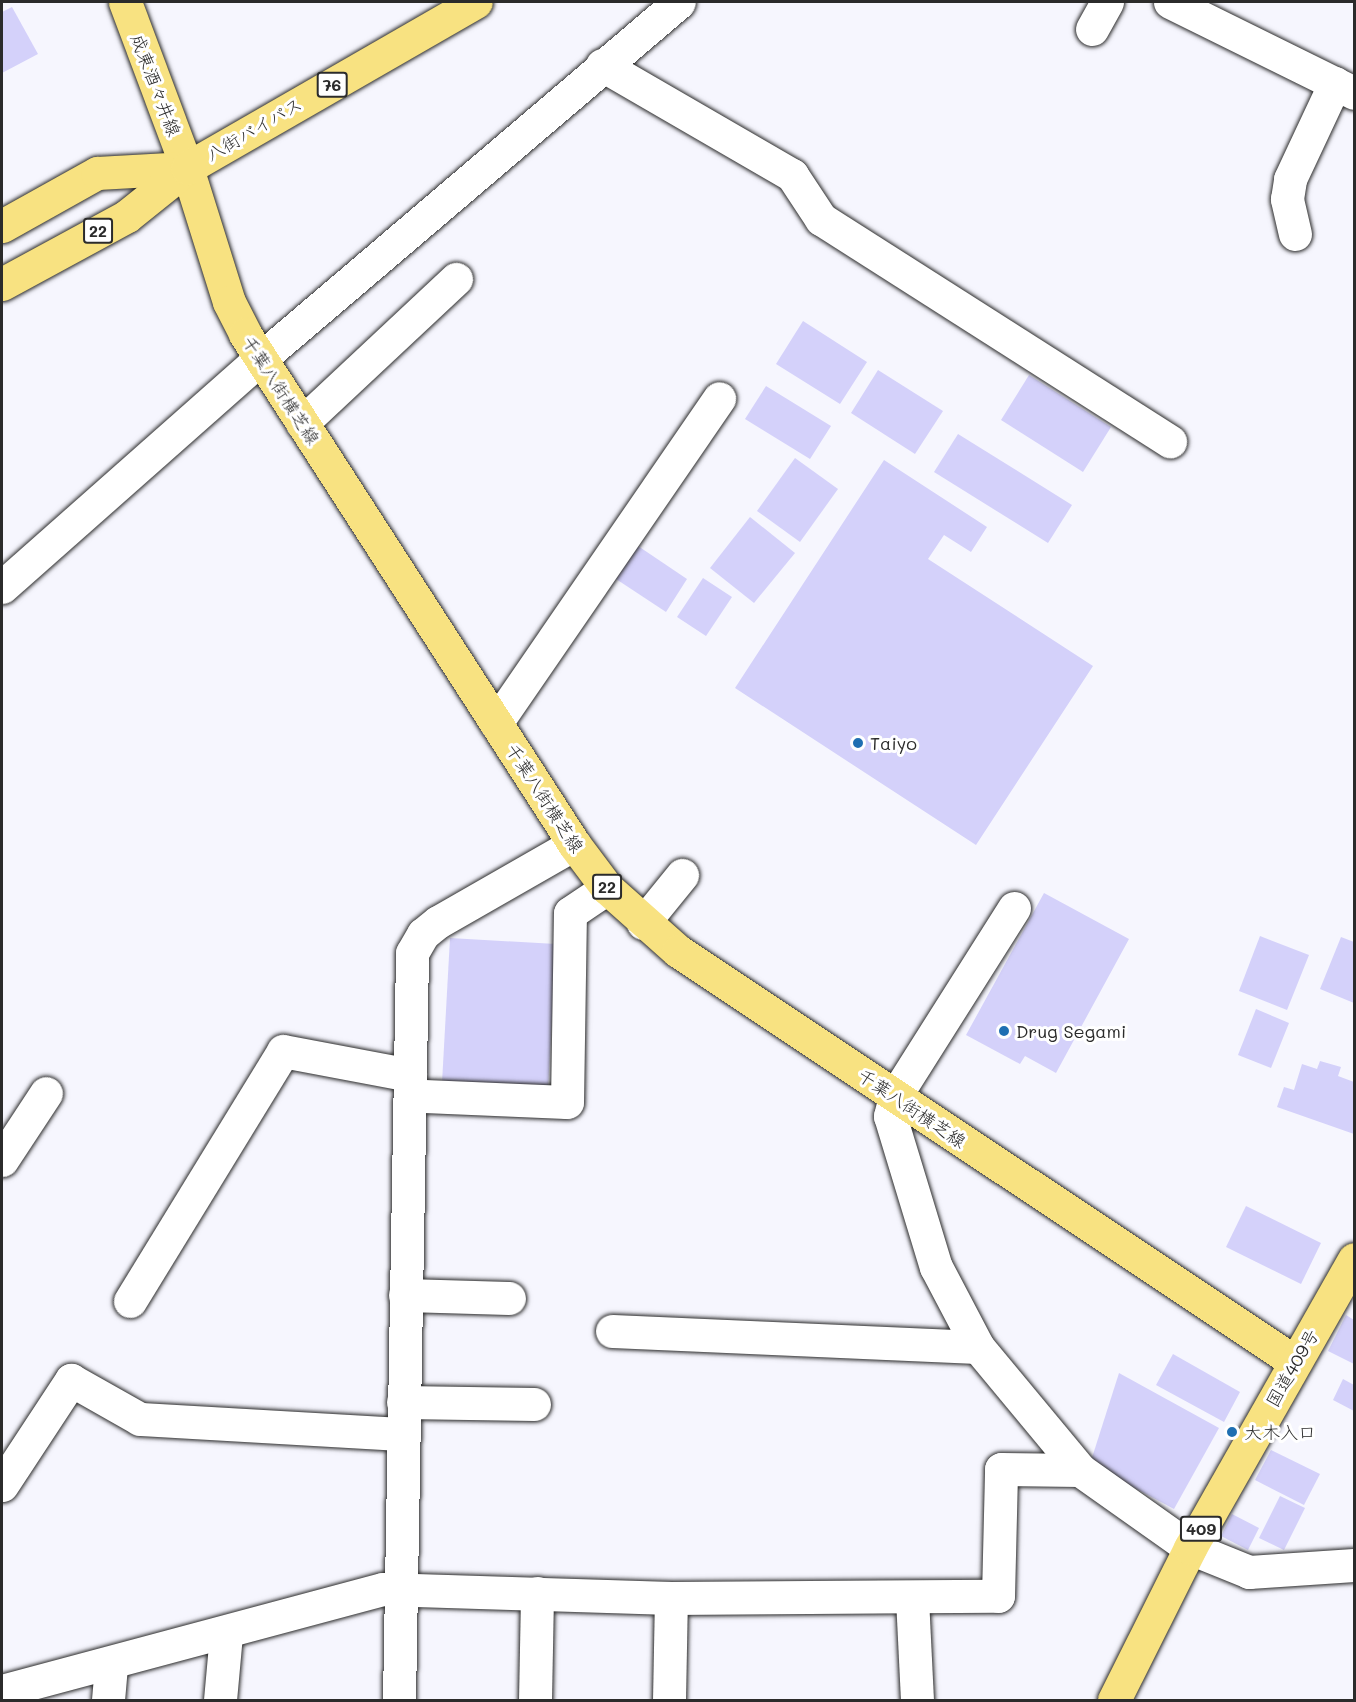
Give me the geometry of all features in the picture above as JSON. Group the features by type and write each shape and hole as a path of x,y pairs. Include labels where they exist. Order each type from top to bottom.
{"main road":[{"name":"成東酒々井線","path":"125,2 187,168"},
{"name":"八街バイパス","path":"2,284 128,216 187,168 476,2"},
{"name":"八街バイパス","path":"2,226 97,173 187,168"},
{"name":"千葉八街横芝線","path":"187,168 229,302 260,359 574,844 608,888 643,923 678,951 1295,1362"},
{"name":"国道409号","path":"1114,1701 1190,1548 1354,1259"}],"street":[{"path":"2,587 260,359 602,65 679,2"},
{"path":"1170,2 1345,88 1290,179 1287,199 1295,234"},
{"path":"602,65 792,175 821,219 1170,441"},
{"path":"302,423 456,279"},
{"path":"496,723 719,398"},
{"path":"399,1701 403,1589 402,1418 405,1295 416,1085 412,953 423,934 574,844"},
{"path":"643,923 682,875"},
{"path":"130,1301 283,1051 416,1085 567,1102 570,913 608,888"},
{"path":"1014,908 895,1096 890,1116 936,1267 978,1347 1080,1470 1190,1548 1249,1572 1354,1565"},
{"path":"2,1160 46,1093"},
{"path":"405,1295 509,1298"},
{"path":"612,1331 978,1347"},
{"path":"2,1485 71,1380 140,1419 402,1418 534,1404"},
{"path":"15,1693 111,1662 225,1634 383,1589 671,1598 998,1596 1000,1469 1080,1470"},
{"path":"535,1701 537,1593"},
{"path":"669,1701 671,1598"},
{"path":"912,1598 917,1701"},
{"path":"220,1701 225,1634"},
{"path":"108,1701 111,1662"}],"building":[{"path":"12,7 38,54 2,73 2,12"},
{"path":"803,321 867,362 840,404 776,364"},
{"path":"878,370 943,411 915,454 851,413"},
{"path":"1029,375 1111,427 1083,472 1001,420"},
{"path":"766,386 831,426 810,459 745,419"},
{"path":"958,434 1072,505 1048,543 934,472"},
{"path":"795,458 838,489 800,542 757,511"},
{"path":"884,460 987,527 971,552 944,535 928,559 1093,666 976,845 735,688"},
{"path":"750,517 795,553 754,603 710,568"},
{"path":"638,546 687,579 666,612 616,579"},
{"path":"703,578 732,597 706,636 677,617"},
{"path":"1044,893 1129,939 1056,1073 1025,1056 1020,1064 966,1035"},
{"path":"1260,936 1309,955 1287,1010 1239,991"},
{"path":"1341,937 1354,942 1354,1003 1320,989"},
{"path":"450,938 556,944 548,1089 442,1083"},
{"path":"1256,1009 1289,1023 1271,1068 1238,1055"},
{"path":"1320,1061 1341,1067 1338,1076 1354,1082 1354,1134 1277,1107 1284,1087 1294,1090 1302,1064 1317,1069"},
{"path":"1246,1206 1321,1243 1301,1284 1226,1247"},
{"path":"1346,1315 1354,1320 1354,1364 1328,1351"},
{"path":"1173,1354 1240,1392 1224,1422 1156,1385"},
{"path":"1119,1373 1219,1428 1174,1509 1090,1464"},
{"path":"1343,1379 1354,1385 1354,1411 1333,1400"},
{"path":"1271,1450 1320,1474 1304,1505 1255,1480"},
{"path":"1280,1496 1305,1508 1284,1550 1259,1538"},
{"path":"1232,1514 1259,1528 1248,1550 1221,1536"}],"place":[{"name":"Taiyo","path":"858,743"},
{"name":"Drug Segami","path":"1004,1031"},
{"name":"大木入口","path":"1232,1432"}]}
